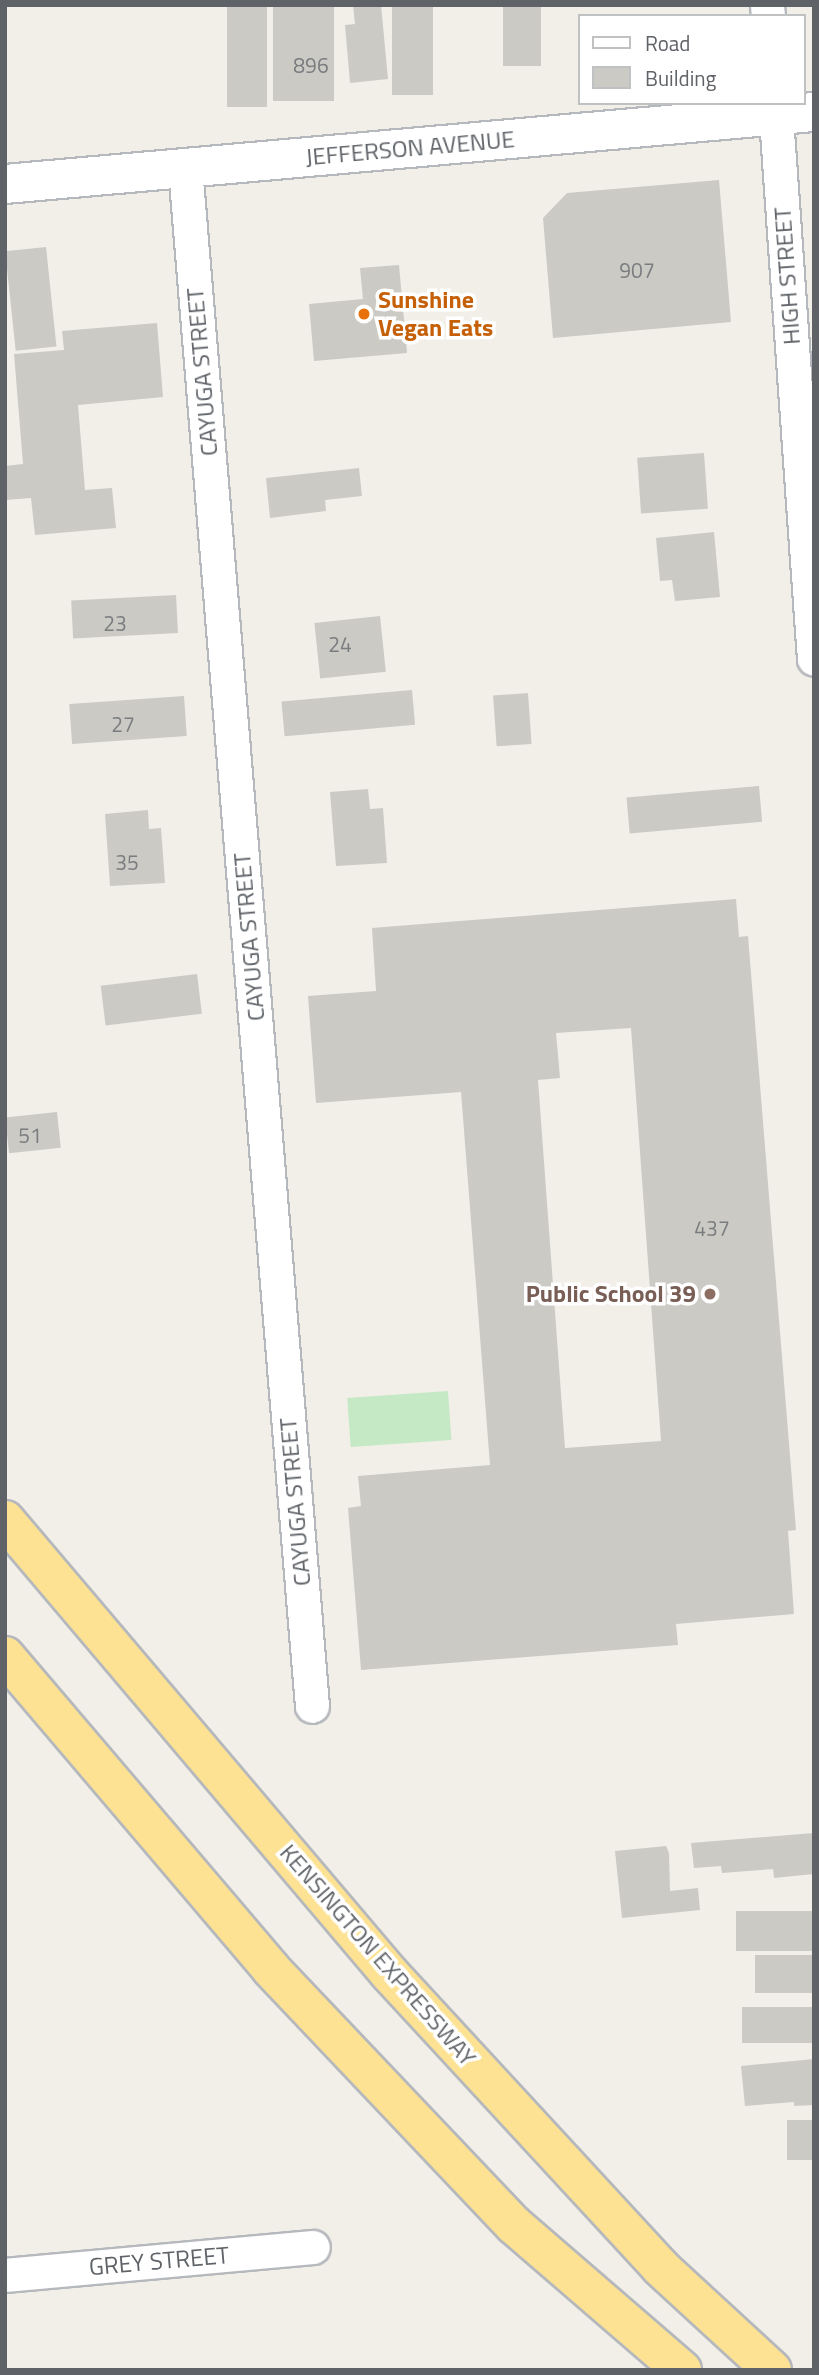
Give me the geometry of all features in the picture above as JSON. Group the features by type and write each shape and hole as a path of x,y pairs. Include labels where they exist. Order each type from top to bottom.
{"highway":[{"name":"KENSINGTON EXPRESSWAY","path":"5,1520 389,1973 660,2267 772,2370"},
{"path":"5,1656 271,1969 514,2225 682,2370"}],"street":[{"name":"JEFFERSON AVENUE","path":"5,184 775,110 814,112"},
{"name":"HIGH STREET","path":"775,110 814,659"},
{"name":"CAYUGA STREET","path":"185,168 312,1706"},
{"name":"GREY STREET","path":"5,2275 313,2247"}],"green space":[{"path":"448,1391 451,1440 351,1447 347,1398"}],"building":[{"path":"227,5 267,5 267,107 227,107"},
{"path":"273,5 334,5 334,101 273,101"},
{"path":"353,5 381,5 388,79 350,83 345,25 355,24"},
{"path":"392,5 433,5 433,95 392,95"},
{"path":"503,5 541,5 541,66 503,66"},
{"path":"719,180 731,322 553,338 543,218 567,193"},
{"path":"46,247 56,346 16,351 5,251"},
{"path":"399,265 407,353 314,361 309,304 363,299 360,268"},
{"path":"157,323 163,397 78,405 85,490 112,488 116,528 35,535 31,498 5,500 5,466 23,464 14,354 64,350 62,331"},
{"path":"704,453 708,509 641,514 637,458"},
{"path":"359,468 362,496 325,500 326,511 270,518 266,478"},
{"path":"714,532 720,597 675,601 672,580 660,581 656,538"},
{"path":"176,595 178,633 73,638 71,600"},
{"path":"380,616 386,672 320,679 314,623"},
{"path":"412,690 415,725 285,736 281,701"},
{"path":"528,693 532,744 497,746 493,695"},
{"path":"184,696 187,736 72,744 69,704"},
{"path":"759,786 762,822 630,833 627,798"},
{"path":"368,789 370,809 383,808 387,863 336,866 330,792"},
{"path":"148,810 149,829 161,828 165,883 110,886 105,814"},
{"path":"736,899 739,937 748,936 796,1530 788,1531 794,1614 676,1624 678,1645 361,1670 348,1508 361,1506 358,1476 490,1465 461,1092 316,1103 308,996 376,991 372,928","holes":["631,1028 661,1441 565,1448 538,1080 560,1078 556,1033"]},
{"path":"197,974 202,1014 106,1026 101,986"},
{"path":"57,1112 61,1148 9,1153 5,1117"},
{"path":"814,1833 814,1874 774,1878 773,1869 722,1873 721,1866 694,1868 691,1843"},
{"path":"666,1846 669,1853 670,1891 698,1888 700,1910 622,1918 615,1851"},
{"path":"736,1911 814,1911 814,1951 736,1951"},
{"path":"755,1955 814,1955 814,1993 755,1993"},
{"path":"742,2007 814,2007 814,2043 742,2043"},
{"path":"814,2059 814,2105 794,2106 794,2102 745,2106 741,2066"},
{"path":"787,2120 814,2120 814,2160 787,2160"}],"place":[{"name":"Sunshine Vegan Eats","path":"364,314"},
{"name":"Public School 39","path":"710,1294"}]}
